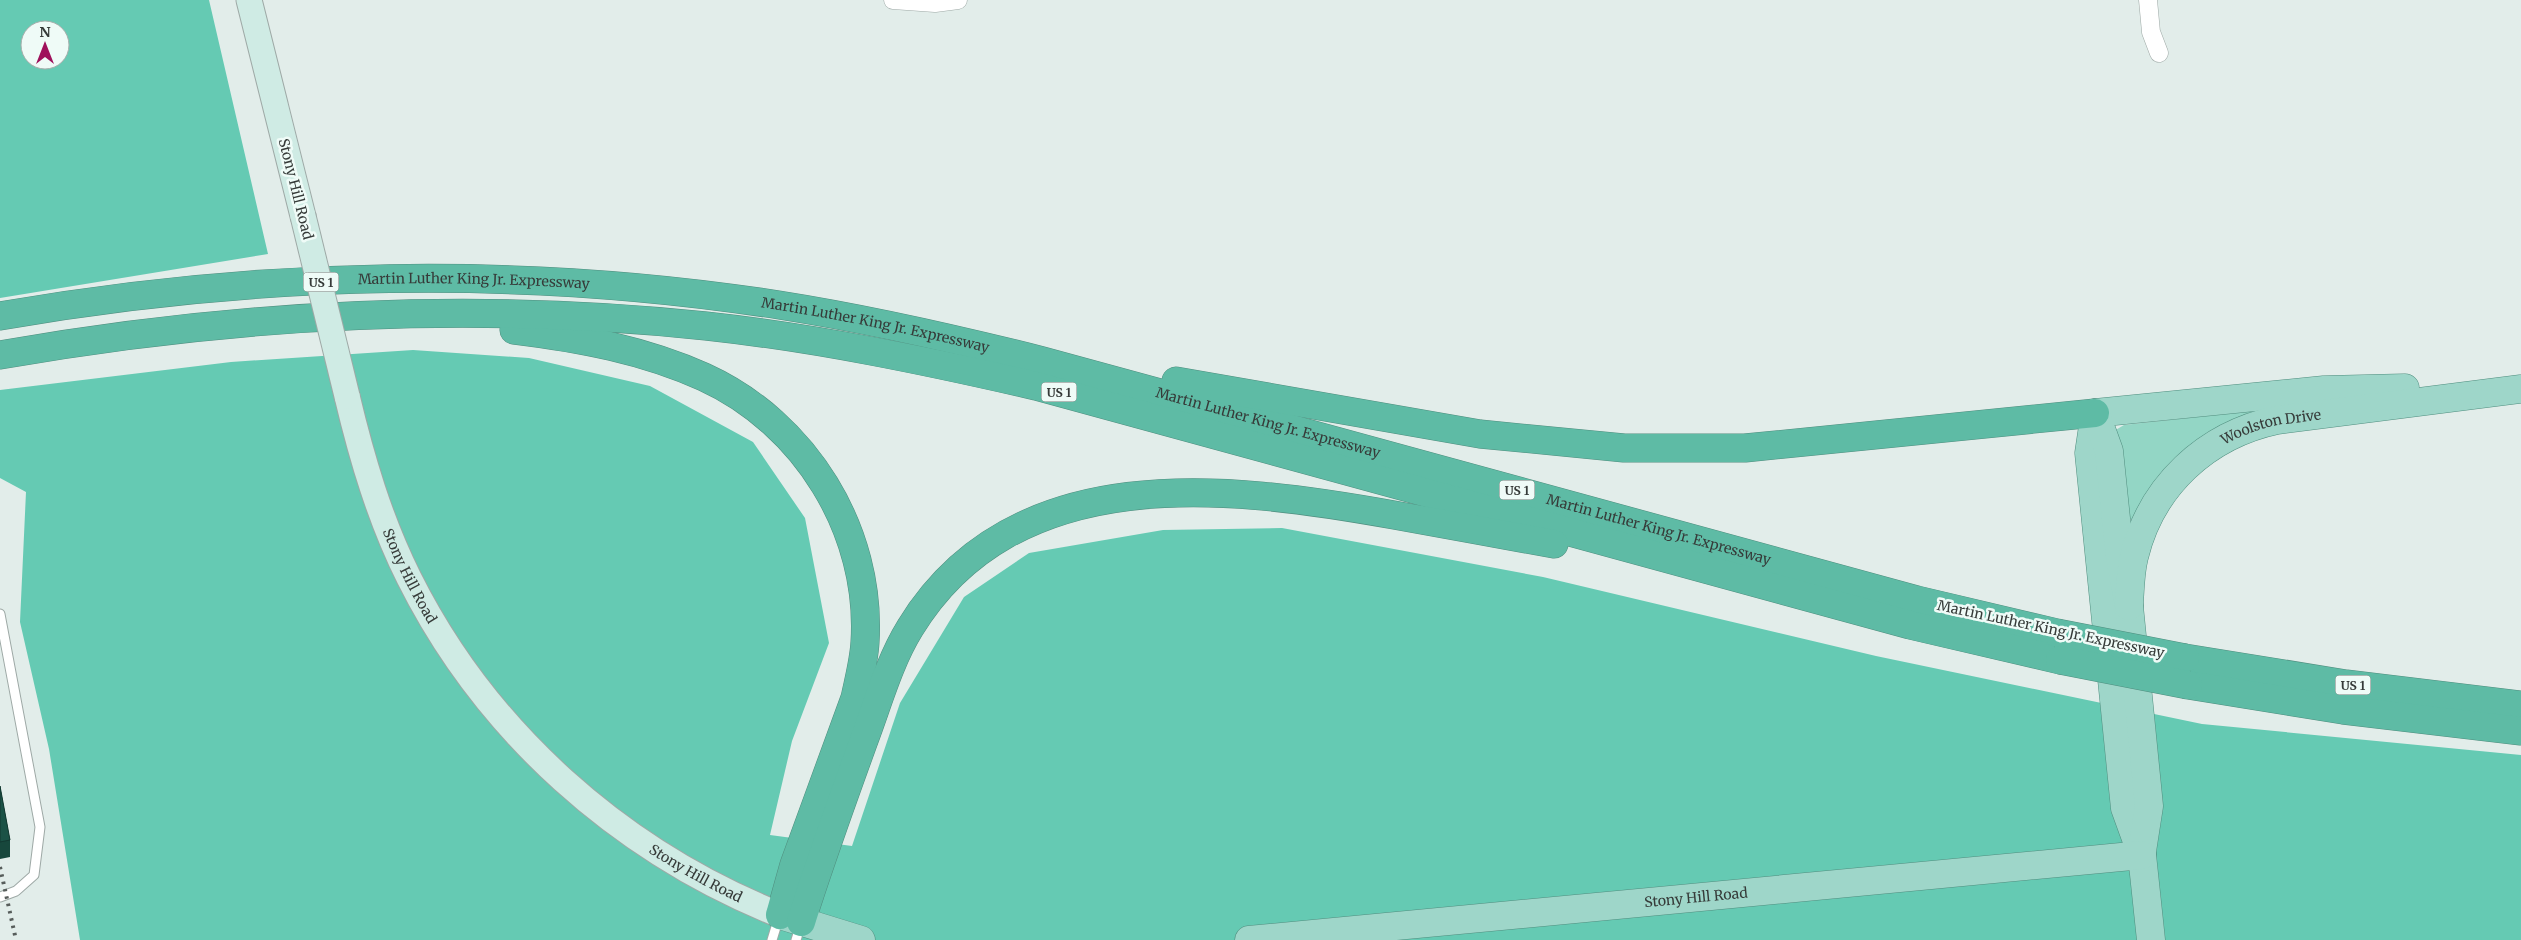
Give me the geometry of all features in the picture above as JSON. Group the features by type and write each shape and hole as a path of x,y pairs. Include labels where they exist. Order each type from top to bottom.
{"highway":[{"name":"Martin Luther King Jr. Expressway","path":"0,316 167,292 370,280 506,281 643,289 768,304 844,316 977,344 1917,600 2057,633 2185,658 2346,684 2521,705"},
{"name":"Martin Luther King Jr. Expressway","path":"0,355 172,328 267,319 371,314 505,313 641,320 773,335 905,357 1036,386 1910,625 2060,660 2188,685 2343,710 2521,731"},
{"path":"371,314 553,334 586,340 652,357 706,378 754,406 776,425 812,464 828,488 853,544 863,596 865,643 855,698 794,865 787,929"},
{"path":"977,344 1430,427 1532,441 1624,448 1706,449 1770,446 2095,413"},
{"path":"787,929 816,873 889,671 910,628 939,587 958,569 1000,539 1049,515 1102,501 1130,497 1196,493 1264,495 1322,502 1730,576"}],"main road":[{"name":"Woolston Drive","path":"2095,413 2324,390 2420,388 2521,376"},
{"name":"Woolston Drive","path":"2129,606 2134,559 2140,537 2158,499 2184,468 2211,446 2226,437 2242,429 2277,420 2521,389"},
{"name":"Woolston Drive","path":"2095,413 2109,451 2120,557 2129,606 2149,806 2142,855"},
{"name":"Woolston Drive","path":"2095,413 2089,453 2124,799 2125,808 2142,855 2151,940"},
{"name":"Stony Hill Road","path":"1249,940 2142,855"},
{"name":"Stony Hill Road","path":"787,929 861,940"}],"street":[{"name":"Stony Hill Road","path":"249,0 347,396 373,490 409,577 448,645 495,710 553,771 622,829 676,866 787,929"},
{"path":"893,0 935,3 958,0"},
{"path":"2148,0 2151,32 2159,53"}],"lane":[{"path":"0,614 40,826 34,875 16,890 0,897"}],"green space":[{"path":"0,0 209,0 268,254 0,298"},
{"path":"413,350 529,358 650,386 753,442 805,518 829,643 792,741 770,835 852,846 900,703 964,597 1029,553 1163,530 1282,528 1543,577 1876,656 2202,724 2521,755 2521,940 80,940 49,749 20,622 26,492 0,478 0,390 231,362"},
{"path":"2251,411 2250,418 2137,520 2126,519 2114,431 2124,425"}],"building":[{"path":"0,786 10,840 0,842"}],"railway":[{"path":"0,867 16,940"}]}
